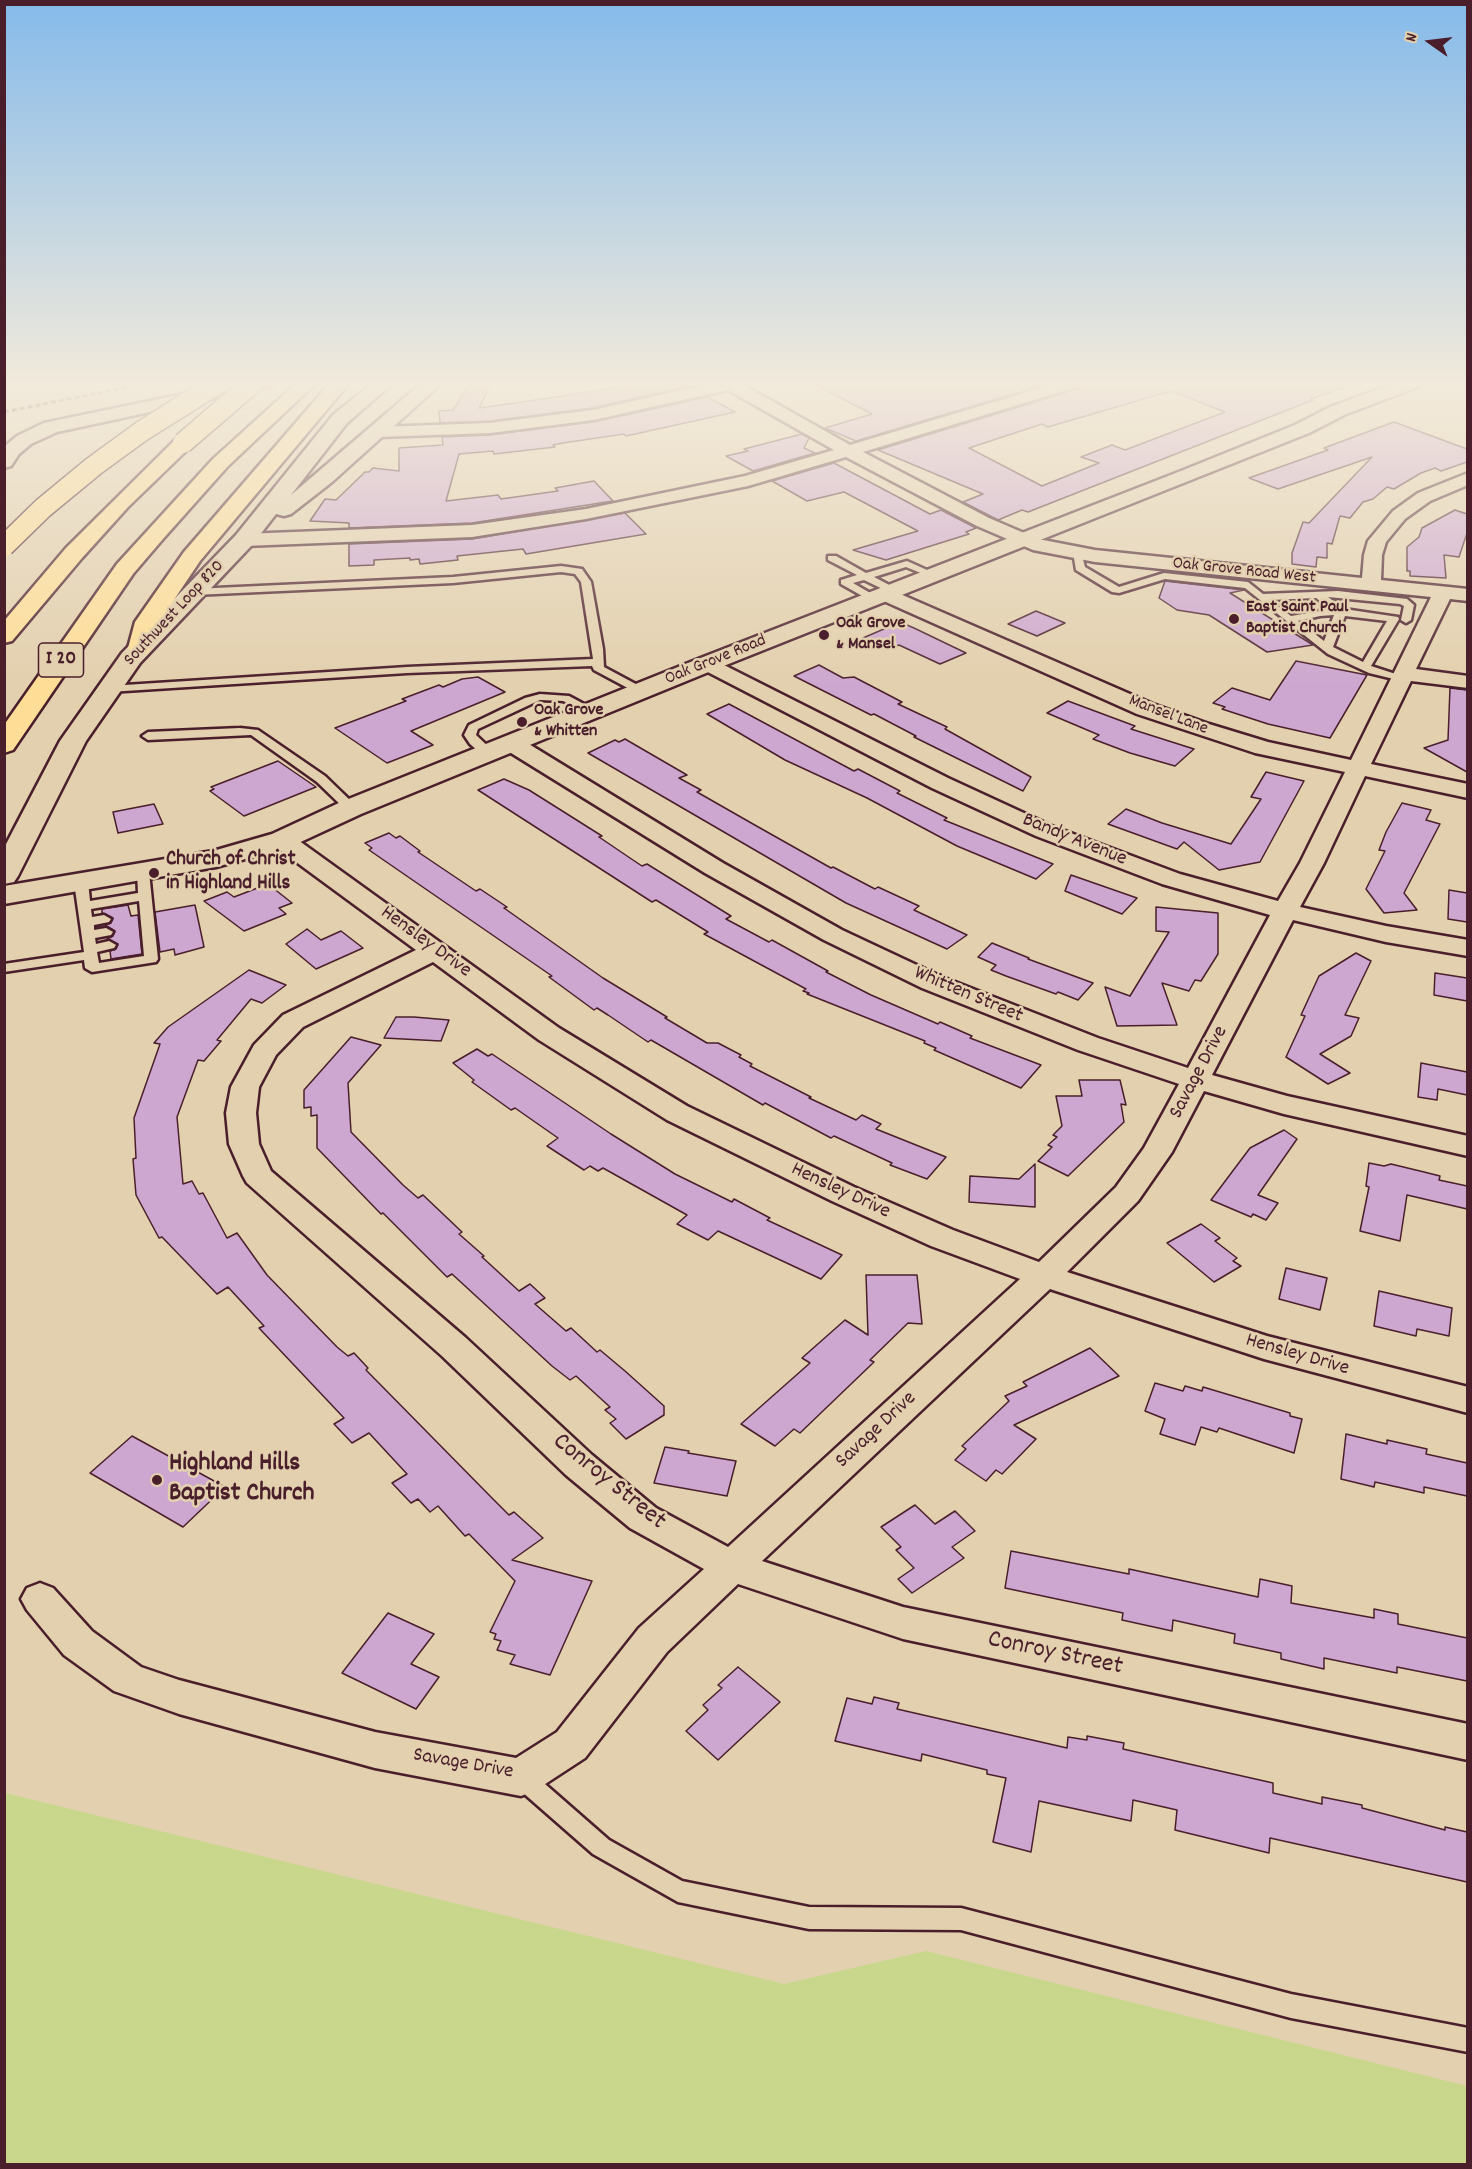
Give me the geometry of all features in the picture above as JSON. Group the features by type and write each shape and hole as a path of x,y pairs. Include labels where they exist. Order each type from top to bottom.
{"highway":[{"path":"4,546 43,508 73,483"},
{"name":"I 20","path":"4,636 90,536 143,483"},
{"name":"I 20","path":"4,745 125,569 203,483"},
{"path":"140,648 147,622 192,557 255,483"}],"main road":[{"name":"Southwest Loop 820","path":"4,876 73,741 109,689 140,648 244,540 289,483"},
{"path":"244,540 318,483"},
{"name":"Oak Grove Road","path":"4,895 216,859 282,840 351,808 640,691 1167,483"}],"street":[{"path":"244,540 402,536 472,531 596,512 737,483"},
{"path":"909,483 1023,540"},
{"path":"1371,585 1373,555 1377,541 1399,515 1424,497 1455,483"},
{"name":"Oak Grove Road West","path":"1023,540 1077,554 1234,576 1371,585 1455,594"},
{"name":"Savage Drive","path":"40,1599 78,1643 128,1679 179,1698 375,1750 521,1777 571,1745 653,1640 1044,1276 1127,1194 1158,1152 1312,863 1358,769 1386,673 1409,621 1455,594"},
{"name":"Mansel Lane","path":"883,595 1145,709 1201,729 1263,748 1467,791"},
{"name":"Bandy Avenue","path":"707,664 940,783 1044,831 1171,879 1285,911 1386,934 1467,948"},
{"path":"1386,673 1467,682"},
{"name":"Whitten Street","path":"500,748 833,935 941,986 1088,1044 1196,1080 1284,1105 1467,1146"},
{"name":"Hensley Drive","path":"282,840 549,1034 677,1113 862,1203 942,1238 1044,1276 1264,1347 1467,1400"},
{"name":"Conroy Street","path":"436,950 303,1016 293,1022 264,1051 245,1087 241,1113 244,1144 258,1176 454,1347 597,1480 643,1518 731,1566 903,1623 1467,1742"}],"lane":[{"path":"1077,554 1080,568 1112,589 1119,590 1164,576 1234,576 1327,648 1386,673"},
{"path":"832,558 864,577 883,595"},
{"path":"883,595 845,582 907,564 933,575"},
{"path":"194,592 453,580 561,569 578,571 586,582 598,649 598,668 640,691"},
{"path":"1261,597 1338,594 1403,601 1409,605 1409,621 1341,612 1320,613 1290,619"},
{"path":"1320,596 1341,612"},
{"path":"1327,648 1341,612"},
{"path":"109,689 407,670 598,663"},
{"path":"500,748 474,742 470,735 473,727 540,697 566,698 591,711"},
{"path":"148,736 254,732 321,779 351,808"},
{"path":"81,882 92,968 151,959 140,926 145,896 143,872"},
{"path":"84,906 145,896"},
{"path":"4,968 89,940 106,932 89,940"},
{"path":"521,1777 601,1847 678,1892 809,1918 961,1919 1291,2006 1467,2040"}],"green space":[{"path":"5,1793 784,1984 926,1951 1467,2086 1467,2164 5,2164"}],"building":[{"path":"353,483 451,483 446,501 498,495 501,499 558,491 555,488 582,483 596,483 613,501 472,523 349,528 349,523 310,521 325,499 336,500"},
{"path":"776,483 872,483 930,514 941,510 976,528 966,532 969,534 886,560 853,550 918,531 844,492 807,501"},
{"path":"957,483 1037,483 1042,486 1049,483 1101,483 1028,512 1022,510 998,520 963,502 983,494"},
{"path":"1263,483 1295,483 1278,489"},
{"path":"1347,483 1404,483 1394,489 1387,487 1373,499 1363,502 1350,518 1340,516 1332,544 1327,543 1327,558 1317,557 1316,567 1292,564 1292,553 1303,522 1309,523"},
{"path":"1455,510 1467,514 1467,533 1459,557 1444,555 1446,578 1410,576 1410,571 1407,571 1407,547 1419,537 1422,528"},
{"path":"625,513 646,534 526,554 523,549 457,556 458,560 420,564 419,559 410,560 410,558 374,560 374,565 349,566 349,544 472,539"},
{"name":"East Saint Paul Baptist Church","path":"1165,581 1244,590 1230,593 1313,645 1267,652 1209,615 1177,610 1159,598"},
{"path":"1036,611 1065,623 1037,636 1008,624"},
{"path":"900,622 966,653 940,664 899,645 888,649 863,638"},
{"path":"1296,661 1367,675 1330,738 1268,724 1222,709 1225,707 1213,703 1232,688 1270,700"},
{"path":"819,665 843,678 854,677 902,702 898,704 947,727 945,729 1031,777 1023,791 914,737 916,736 874,714 871,715 794,676"},
{"path":"478,677 505,692 411,731 433,745 387,763 335,728 406,701 402,699 439,685 443,687 462,679"},
{"path":"1450,688 1467,690 1467,772 1424,748 1448,740"},
{"path":"1068,701 1135,726 1131,729 1194,749 1175,766 1093,739 1099,735 1047,713"},
{"path":"729,704 854,771 858,769 900,791 897,793 947,818 944,820 1053,864 1036,879 957,846 867,798 785,760 707,714"},
{"path":"625,739 687,775 679,778 701,790 697,792 831,868 875,889 878,887 919,906 914,910 967,935 947,949 846,903 588,753 615,740 619,742"},
{"path":"278,761 316,787 244,816 210,791 214,789 211,787"},
{"path":"1266,772 1304,781 1260,862 1219,870 1184,842 1177,849 1108,824 1126,809 1162,823 1231,844 1261,799 1251,797"},
{"path":"504,779 529,790 602,836 599,837 642,866 647,864 731,916 726,919 769,942 772,940 871,995 972,1036 970,1038 1041,1065 1021,1088 934,1050 936,1048 924,1043 925,1041 807,994 809,993 803,991 806,989 704,934 708,932 656,900 652,902 478,790"},
{"path":"1402,803 1431,810 1426,820 1440,824 1404,893 1417,910 1384,913 1366,889 1385,851 1379,850 1386,832"},
{"path":"154,804 163,824 118,833 113,812"},
{"path":"389,833 396,838 400,836 420,851 418,852 476,891 480,889 507,907 504,908 603,978 707,1043 718,1043 741,1055 739,1057 752,1064 750,1066 811,1097 809,1098 856,1120 862,1115 881,1124 876,1129 946,1157 927,1179 890,1165 892,1163 834,1136 831,1138 765,1103 763,1105 651,1040 648,1042 597,1008 594,1010 549,977 552,976 369,850 372,848 365,843"},
{"path":"1071,875 1137,898 1122,914 1065,891"},
{"path":"268,884 292,903 279,908 286,914 244,931 204,901 227,892 234,897"},
{"path":"1449,890 1467,893 1467,922 1448,919"},
{"path":"128,905 131,916 138,915 142,954 111,959 110,951 116,949 118,944 107,939 113,936 115,931 105,925 111,923 113,918 102,913 102,909"},
{"path":"195,905 204,947 175,955 174,949 160,952 155,912"},
{"path":"1156,907 1218,913 1218,954 1201,981 1195,980 1189,991 1162,983 1177,1025 1117,1026 1105,987 1130,996 1169,932 1156,931"},
{"path":"307,929 321,940 341,931 363,948 316,969 286,944"},
{"path":"992,943 1093,983 1078,1000 1006,976 991,970 996,965 978,957"},
{"path":"1356,953 1371,961 1345,1015 1359,1018 1351,1036 1320,1054 1350,1073 1328,1084 1286,1057 1305,1016 1301,1015 1319,976"},
{"path":"249,970 286,985 262,1003 251,999 217,1040 221,1041 204,1061 198,1060 177,1117 183,1184 192,1181 199,1194 203,1193 227,1238 237,1233 267,1275 337,1347 348,1356 354,1353 368,1368 366,1370 509,1515 514,1512 543,1538 512,1560 592,1581 550,1675 510,1664 515,1655 497,1650 501,1641 494,1639 496,1634 490,1632 515,1581 469,1534 465,1536 438,1506 430,1512 418,1499 411,1503 392,1483 407,1474 369,1433 352,1443 334,1424 344,1418 259,1328 264,1326 228,1287 217,1294 162,1237 159,1238 136,1195 133,1159 136,1158 134,1118 160,1044 154,1043 168,1027"},
{"path":"1435,973 1467,978 1467,1001 1434,995"},
{"path":"396,1017 449,1020 441,1041 384,1038"},
{"path":"351,1037 381,1045 348,1083 351,1132 403,1185 418,1198 423,1195 462,1232 459,1234 484,1256 482,1257 519,1291 530,1284 545,1298 535,1304 566,1331 571,1328 597,1352 600,1350 625,1371 664,1406 664,1415 626,1439 610,1423 616,1419 605,1410 610,1407 576,1376 570,1380 552,1366 452,1274 447,1277 317,1148 317,1115 311,1116 311,1107 304,1108 304,1090"},
{"path":"477,1049 488,1056 492,1054 675,1174 732,1202 734,1199 770,1218 767,1220 842,1255 821,1279 718,1231 708,1240 677,1224 687,1215 603,1168 598,1171 590,1166 584,1170 547,1146 558,1138 515,1108 511,1110 472,1082 474,1080 453,1063"},
{"path":"1421,1063 1467,1072 1467,1095 1438,1089 1437,1100 1418,1097"},
{"path":"1079,1080 1120,1080 1126,1105 1121,1104 1124,1122 1068,1176 1038,1161 1052,1147 1048,1145 1057,1137 1053,1135 1062,1126 1056,1096 1082,1096"},
{"path":"1284,1130 1297,1139 1258,1195 1278,1203 1266,1220 1253,1214 1251,1217 1211,1200 1250,1148"},
{"path":"1369,1163 1384,1166 1391,1164 1440,1176 1439,1180 1467,1186 1467,1209 1407,1195 1400,1241 1360,1231 1369,1187 1366,1186"},
{"path":"1035,1164 1035,1207 969,1202 970,1176 1019,1179"},
{"path":"1201,1224 1220,1238 1215,1241 1237,1258 1233,1261 1241,1266 1214,1282 1167,1243"},
{"path":"1286,1268 1327,1278 1320,1310 1279,1299"},
{"path":"866,1275 917,1275 922,1324 908,1323 870,1360 874,1362 800,1433 794,1429 775,1446 741,1424 810,1363 802,1358 845,1320 868,1335"},
{"path":"1379,1291 1452,1308 1449,1336 1417,1329 1416,1336 1374,1326"},
{"path":"1090,1348 1119,1376 1014,1425 1036,1439 1002,1474 996,1470 986,1481 955,1460 966,1449 962,1446 1009,1401 1005,1396 1027,1386 1023,1382"},
{"path":"1155,1383 1183,1391 1185,1386 1202,1391 1203,1387 1290,1413 1290,1416 1302,1419 1294,1453 1219,1428 1217,1432 1201,1427 1195,1445 1160,1434 1165,1419 1145,1411"},
{"path":"1346,1434 1387,1444 1387,1440 1427,1449 1426,1454 1467,1463 1467,1496 1424,1487 1424,1493 1375,1482 1374,1487 1341,1479"},
{"name":"Highland Hills Baptist Church","path":"132,1436 225,1487 183,1527 90,1473"},
{"path":"665,1447 736,1461 727,1496 654,1483"},
{"path":"915,1505 935,1524 955,1511 975,1531 952,1547 964,1558 912,1593 898,1579 914,1568 896,1550 901,1547 881,1527"},
{"path":"1011,1551 1129,1574 1129,1569 1258,1597 1260,1579 1292,1586 1291,1603 1374,1618 1374,1609 1398,1614 1398,1624 1467,1638 1467,1681 1397,1667 1397,1673 1324,1658 1324,1669 1281,1659 1281,1653 1234,1643 1235,1634 1173,1620 1172,1631 1122,1620 1123,1613 1005,1588"},
{"path":"388,1613 434,1634 411,1664 439,1677 416,1709 342,1673"},
{"path":"738,1667 780,1702 718,1760 686,1731 708,1710 703,1705 722,1688 718,1685"},
{"path":"874,1697 899,1703 897,1709 1067,1748 1068,1737 1087,1740 1087,1736 1124,1743 1123,1749 1273,1783 1273,1793 1322,1804 1322,1797 1362,1805 1362,1808 1445,1830 1445,1827 1467,1832 1467,1882 1270,1838 1269,1853 1175,1830 1177,1810 1133,1800 1131,1821 1039,1801 1031,1852 993,1842 1006,1778 987,1774 987,1770 922,1754 921,1761 835,1741 847,1698 872,1704"}],"place":[{"name":"East Saint Paul Baptist Church","path":"1234,619"},
{"name":"Oak Grove & Mansel","path":"824,635"},
{"name":"Oak Grove & Whitten","path":"522,722"},
{"name":"Church of Christ in Highland Hills","path":"154,873"},
{"name":"Highland Hills Baptist Church","path":"157,1480"}]}
